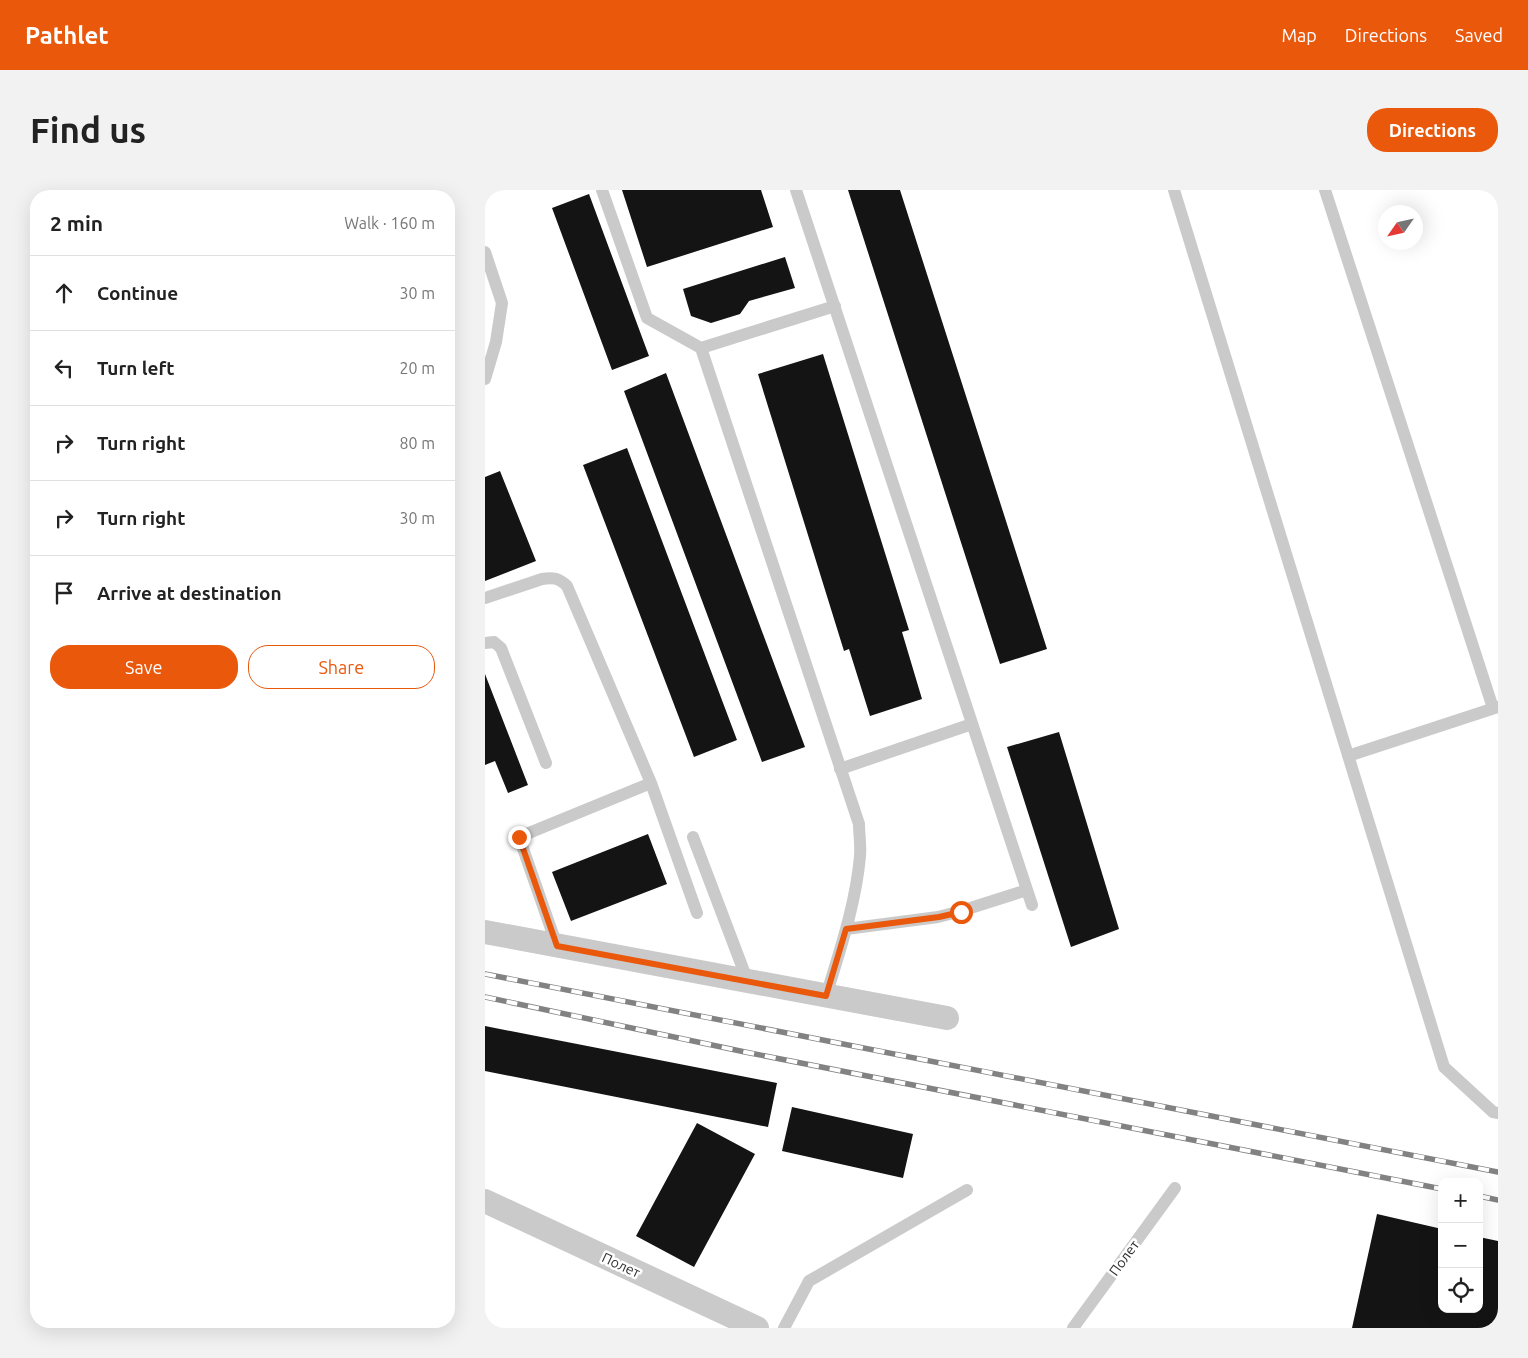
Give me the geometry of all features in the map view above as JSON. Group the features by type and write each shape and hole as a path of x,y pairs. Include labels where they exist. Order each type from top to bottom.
{"street":[{"path":"485,932 947,1018"},
{"name":"Полет","path":"485,1201 757,1328"}],"lane":[{"path":"602,190 647,318 701,348 859,824 860,854 854,897 826,996"},
{"path":"796,190 1032,905"},
{"path":"1174,190 1444,1067 1493,1112 1498,1113"},
{"path":"1325,190 1496,708 1348,756"},
{"path":"485,252 502,303 496,342 485,380"},
{"path":"701,348 835,306"},
{"path":"485,598 551,577 562,580 567,586 651,783 697,913"},
{"path":"485,643 494,642 501,648 546,763"},
{"path":"841,770 973,724"},
{"path":"557,946 519,837 651,783"},
{"path":"693,838 748,982"},
{"path":"846,929 939,917 961,912 1027,890"},
{"name":"Полет","path":"1073,1328 1175,1188"},
{"path":"784,1328 809,1281 967,1190"}],"building":[{"path":"622,190 761,190 773,227 647,267"},
{"path":"848,190 900,190 1047,649 1000,664"},
{"path":"589,194 649,356 612,370 552,208"},
{"path":"785,257 795,288 749,301 740,314 711,323 691,316 683,289"},
{"path":"823,354 909,630 902,632 922,699 870,716 849,649 844,651 758,374"},
{"path":"666,373 805,747 762,762 624,391"},
{"path":"627,448 737,740 694,757 583,465"},
{"path":"500,471 536,561 485,581 485,477"},
{"path":"485,674 528,785 508,793 495,761 485,765"},
{"path":"1059,732 1119,929 1071,947 1007,747"},
{"path":"648,834 667,884 571,921 552,872"},
{"path":"485,1026 777,1083 768,1127 485,1071"},
{"path":"792,1107 913,1134 903,1178 782,1151"},
{"path":"697,1123 755,1154 694,1267 636,1236"},
{"path":"1377,1214 1438,1228 1438,1313 1483,1313 1483,1238 1498,1241 1498,1328 1352,1328"}],"railway":[{"path":"485,974 1498,1172"},
{"path":"485,997 745,1052 1438,1188"},
{"path":"1483,1197 1498,1200"}],"route":[{"path":"519,837 557,946 826,996 846,929 939,917 961,912"}]}
